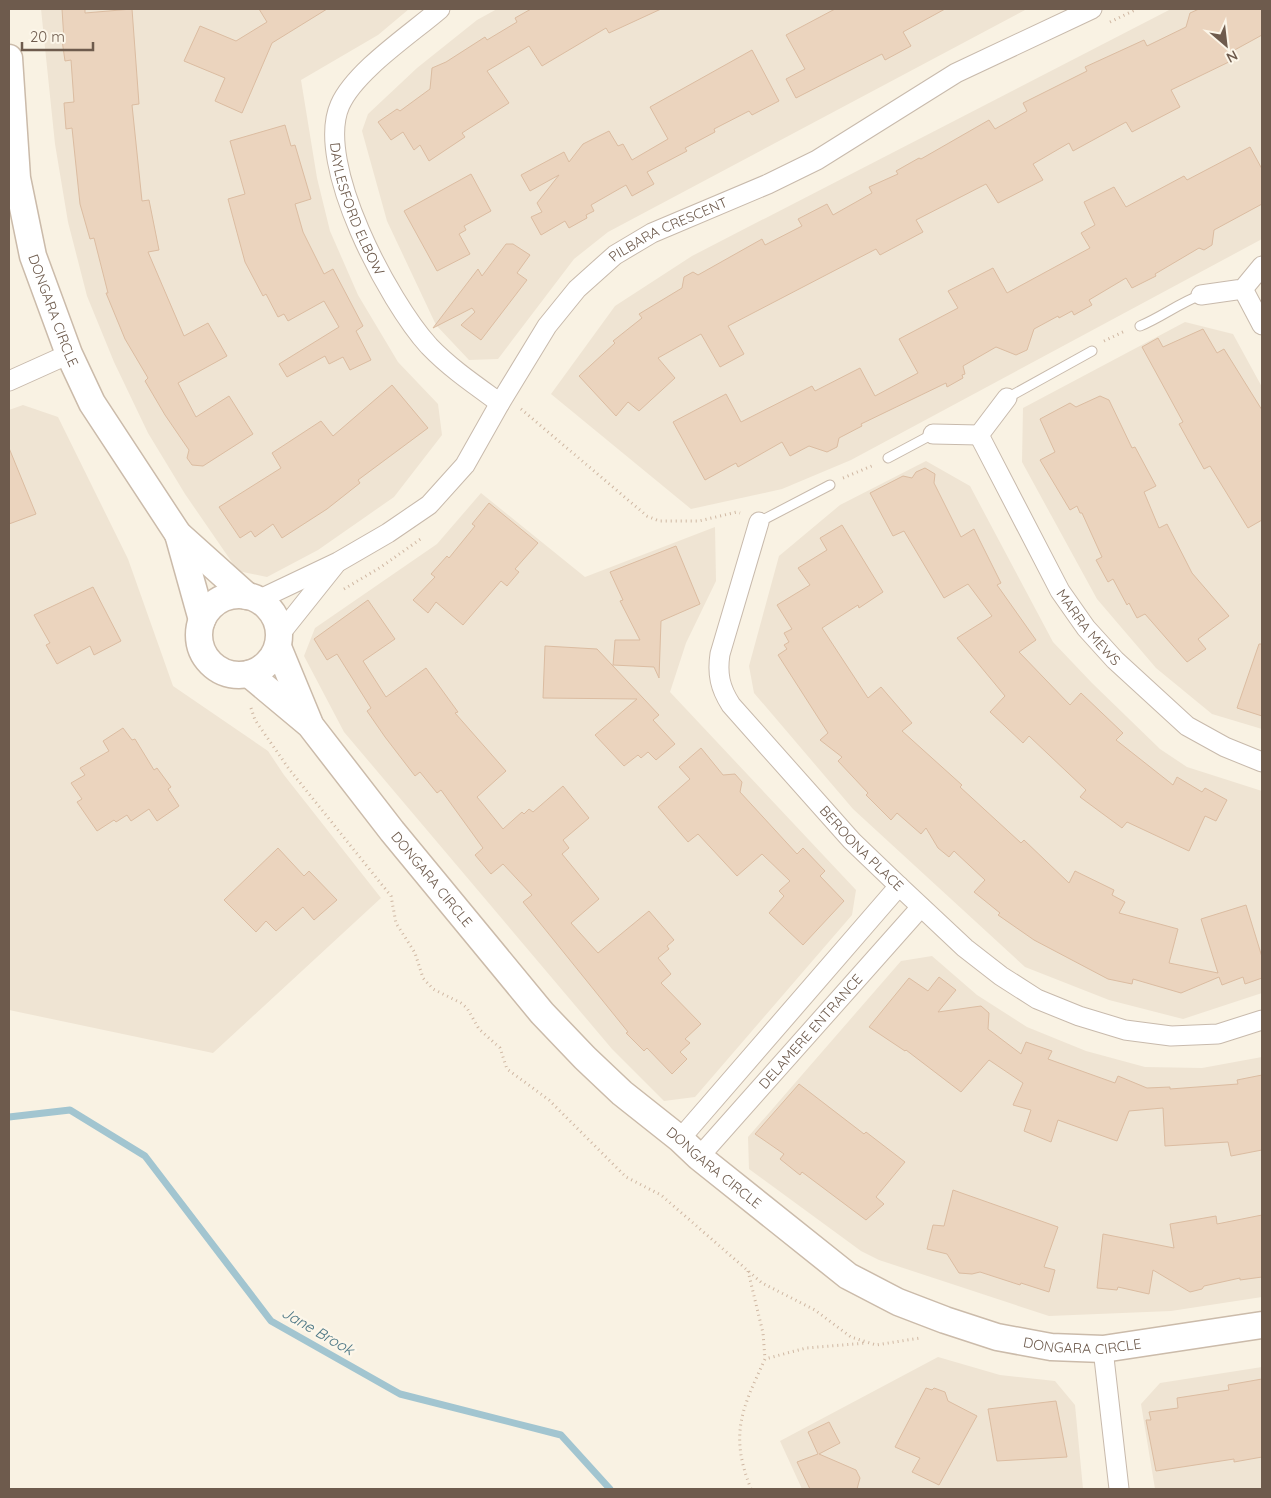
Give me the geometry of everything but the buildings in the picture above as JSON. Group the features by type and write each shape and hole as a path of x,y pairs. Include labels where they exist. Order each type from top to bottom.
{"street":[{"name":"DAYLESFORD ELBOW","path":"440,9 348,88 339,107 334,130 340,169 348,201 363,241 380,275 405,314 429,345 459,374 500,403"},
{"name":"PILBARA CRESCENT","path":"252,598 338,562 388,533 429,505 465,465 547,326 577,289 615,255 652,233 768,184 816,160 956,73 1092,9"},
{"name":"DONGARA CIRCLE","path":"9,58 17,178 29,236 48,299 69,354 92,404 178,534 252,598"},
{"path":"1201,295 1243,289 1262,266"},
{"path":"1243,289 1262,325"},
{"path":"9,381 69,354"},
{"path":"933,434 979,435 1008,398"},
{"name":"MARRA MEWS","path":"979,435 1060,591 1086,628 1114,660 1186,726 1225,747 1262,762"},
{"name":"BEROONA PLACE","path":"758,522 720,654 718,671 722,690 731,705 852,841 965,948 1001,976 1037,999 1079,1016 1125,1030 1171,1036 1218,1034 1262,1020"},
{"name":"DONGARA CIRCLE","path":"178,534 202,620"},
{"name":"PILBARA CRESCENT","path":"279,641 338,562"},
{"path":"228,596 252,598 273,613 279,641 272,660 258,671 249,674 242,676 225,674 210,665 202,652 198,642 199,628 202,620 205,613 216,602 228,596"},
{"name":"DONGARA CIRCLE","path":"279,641 310,725"},
{"name":"DONGARA CIRCLE","path":"249,674 310,725 392,831 542,1013 585,1058 622,1093 680,1139 699,1157 848,1276 898,1302 945,1320 997,1337 1051,1347 1103,1349 1262,1325"},
{"name":"DELAMERE ENTRANCE","path":"680,1139 899,886"},
{"name":"DELAMERE ENTRANCE","path":"699,1157 921,908"},
{"path":"1103,1349 1119,1489"}],"lane":[{"path":"1140,326 1161,318 1182,302 1201,295"},
{"path":"1008,398 1092,351"},
{"path":"888,458 933,434"},
{"path":"758,522 830,485"}],"path":[{"path":"1092,351 1106,339 1140,326"},
{"path":"516,417 520,408 647,516 659,521 699,521 737,512 758,522"},
{"path":"830,485 888,458"},
{"path":"338,594 381,568 425,536"},
{"path":"252,705 251,711 255,720 289,769 391,896 396,923 415,953 423,978 433,989 467,1008 480,1029 500,1048 507,1069 549,1100 626,1177 661,1195 762,1283 815,1310 851,1337 876,1344 923,1337"},
{"path":"748,1269 762,1326 765,1359 740,1416 743,1468 751,1489"},
{"path":"765,1359 806,1348 869,1343"}],"shaded area":[{"path":"41,9 409,9 378,35 301,80 317,178 330,231 358,295 398,362 438,404 442,435 394,497 318,550 267,577 238,571 185,494 148,433 114,362 87,296 68,222 55,144"},
{"path":"497,9 1027,9 608,232 574,259 498,359 469,360 436,325 387,221 362,131 368,114 417,68 477,20"},
{"path":"1171,9 1262,9 1262,239 851,460 782,489 691,509 551,394 615,306 692,256"},
{"path":"1185,322 1233,334 1262,387 1262,729 1212,714 1156,668 1097,599 1022,462 1023,408"},
{"path":"23,405 58,417 128,559 173,686 268,751 284,775 381,898 213,1053 9,1010 9,410"},
{"path":"926,461 970,486 1053,642 1092,683 1160,749 1187,767 1262,791 1262,993 1183,1019 1109,1000 1025,967 853,809 754,693 749,666 779,556 840,505"},
{"path":"481,493 585,577 715,527 716,581 686,643 670,692 856,890 852,915 695,1097 664,1101 612,1049 344,732 304,656 315,628 437,544"},
{"path":"932,956 977,995 1027,1027 1086,1051 1145,1067 1202,1068 1262,1057 1262,1297 1171,1311 1049,1316 879,1260 861,1251 749,1169 748,1137 901,961"},
{"path":"938,1357 1000,1375 1055,1381 1075,1405 1083,1489 802,1489 780,1441"},
{"path":"1262,1367 1262,1489 1155,1489 1141,1404 1160,1383"}],"waterway":[{"name":"Jane Brook","path":"9,1117 70,1110 145,1156 271,1321 400,1394 561,1435 610,1489"}]}
